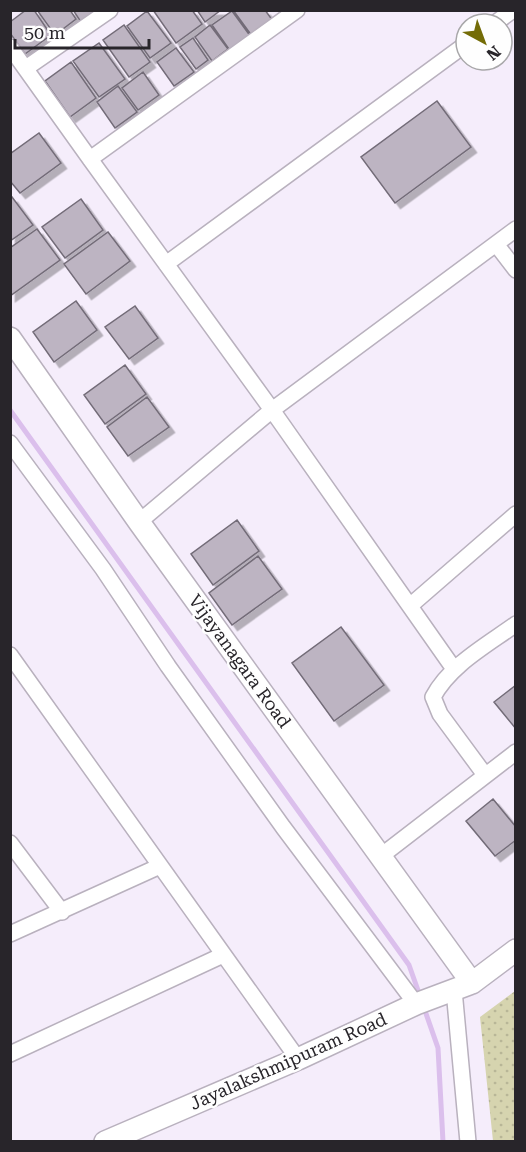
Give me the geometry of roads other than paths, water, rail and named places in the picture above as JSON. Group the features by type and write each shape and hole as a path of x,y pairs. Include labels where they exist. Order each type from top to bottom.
{"street":[{"path":"26,68 110,10"},
{"path":"90,159 297,10"},
{"path":"10,47 273,410 454,669"},
{"path":"166,264 454,53"},
{"path":"139,522 273,410 516,229"},
{"path":"496,244 516,270"},
{"name":"Vijayanagara Road","path":"10,338 139,522 381,856 463,986"},
{"path":"10,443 103,569 168,666 283,827 416,1004"},
{"path":"411,605 516,513"},
{"path":"485,775 440,714 433,697 454,669 516,624"},
{"path":"10,655 298,1059"},
{"path":"381,856 516,752"},
{"path":"10,843 62,912"},
{"path":"10,934 160,866"},
{"name":"Jayalakshmipuram Road","path":"105,1142 298,1059 416,1004 463,986 516,950"},
{"path":"10,1054 223,955"},
{"path":"463,986 468,1142"}],"waterway":[{"path":"10,410 409,965 420,996"},
{"path":"423,1005 438,1048 443,1142"}]}
